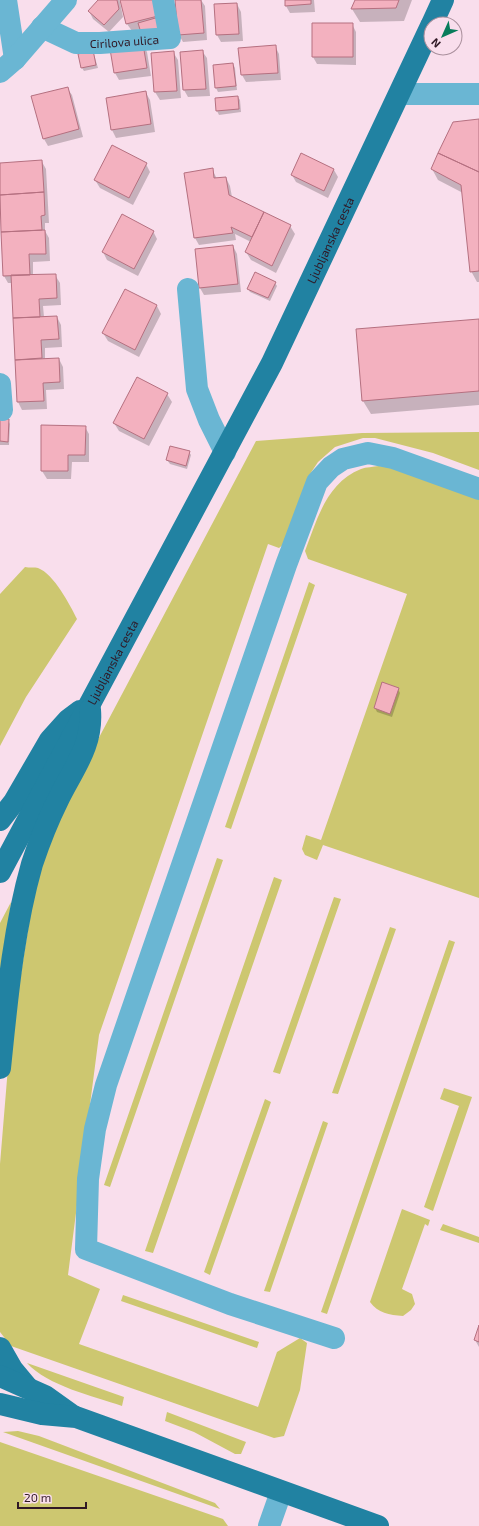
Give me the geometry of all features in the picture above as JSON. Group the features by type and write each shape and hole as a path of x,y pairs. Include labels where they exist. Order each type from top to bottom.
{"main road":[{"name":"Ljubljanska cesta","path":"435,16 443,0"},
{"name":"Ljubljanska cesta","path":"0,872 272,363 423,43"},
{"path":"0,820 14,802 50,740 68,720 90,703"},
{"path":"0,1068 10,975 19,918 26,888 32,864 43,836 58,801 86,747 90,728 90,703"},
{"path":"0,1348 12,1369 29,1389"},
{"path":"0,1376 45,1396 76,1417 378,1526"},
{"path":"0,1404 42,1414 76,1417"},
{"path":"0,1421 42,1414"}],"street":[{"path":"6,0 7,66"},
{"path":"7,66 66,0"},
{"name":"Cirilova ulica","path":"42,27 76,43 100,43 170,38 163,0"},
{"path":"400,94 479,94"},
{"path":"188,288 197,389 209,420 225,452"},
{"path":"0,384 2,410"},
{"path":"334,1338 230,1304 86,1249 88,1179 95,1129 106,1085 286,565 317,482 331,467 343,459 368,453 393,458 479,488"},
{"path":"269,1526 281,1492"}],"shaded area":[{"path":"479,432 479,470 433,453 375,438 363,438 335,447 318,462 308,477 284,544 279,548 268,544 99,1035 68,1275 100,1289 79,1344 258,1407 277,1352 300,1338 307,1343 300,1390 284,1436 274,1438 11,1346 0,1332 0,1164 10,1043 36,879 52,832 85,764 256,441 362,433"},
{"path":"379,466 405,468 479,495 479,898 323,845 317,860 305,855 302,849 306,835 321,840 407,594 308,559 305,551 324,504 339,483 349,475 361,469"},
{"path":"25,567 38,568 44,571 56,583 77,619 26,697 0,746 0,594"},
{"path":"309,582 315,585 231,829 225,827"},
{"path":"217,858 223,860 110,1187 104,1185"},
{"path":"274,877 282,880 153,1253 145,1251"},
{"path":"334,897 341,899 280,1074 273,1072"},
{"path":"11,902 0,996 0,923"},
{"path":"390,927 396,929 338,1094 332,1093"},
{"path":"449,940 455,942 327,1314 321,1312"},
{"path":"444,1088 472,1097 433,1211 424,1207 459,1106 440,1099"},
{"path":"265,1099 271,1102 210,1275 204,1272"},
{"path":"323,1121 328,1123 270,1292 264,1291"},
{"path":"402,1209 430,1220 428,1226 425,1224 402,1289 412,1294 415,1304 411,1310 403,1316 384,1313 373,1306 370,1302"},
{"path":"443,1224 479,1237 479,1243 440,1230"},
{"path":"123,1295 259,1342 257,1348 121,1301"},
{"path":"27,1363 124,1397 122,1406 59,1384 36,1371"},
{"path":"167,1412 246,1442 241,1454 235,1454 194,1432 165,1421"},
{"path":"18,1431 39,1436 215,1503 220,1509 3,1432"},
{"path":"0,1442 223,1519 228,1526 0,1526"}],"building":[{"path":"98,0 117,0 119,9 104,25 88,11"},
{"path":"120,0 158,0 162,15 126,24"},
{"path":"175,0 201,0 204,33 178,35"},
{"path":"285,0 311,0 311,4 285,6"},
{"path":"355,0 399,0 396,8 351,9"},
{"path":"237,3 239,34 216,35 214,4"},
{"path":"159,17 163,30 142,36 138,23"},
{"path":"312,23 353,23 353,57 312,57"},
{"path":"143,44 147,68 114,73 110,49"},
{"path":"276,45 278,73 241,75 238,48"},
{"path":"93,50 96,65 81,68 78,54"},
{"path":"203,50 206,89 183,90 180,52"},
{"path":"174,51 177,91 154,92 151,53"},
{"path":"233,63 236,86 215,88 213,65"},
{"path":"68,87 79,129 43,139 31,96"},
{"path":"146,91 151,124 111,130 106,98"},
{"path":"238,96 239,109 216,111 215,98"},
{"path":"479,119 479,172 438,153 453,122"},
{"path":"112,145 147,163 129,198 94,180"},
{"path":"301,153 334,169 324,191 291,175"},
{"path":"438,153 479,172 479,271 470,272 461,185 431,169"},
{"path":"42,160 44,192 0,195 0,163"},
{"path":"213,168 214,178 226,177 229,195 264,212 252,237 231,227 233,233 194,238 184,173"},
{"path":"44,192 45,215 41,216 42,230 1,232 0,195"},
{"path":"264,212 291,225 272,266 245,252"},
{"path":"122,214 154,231 134,269 102,252"},
{"path":"45,230 46,254 29,254 30,275 3,276 1,232"},
{"path":"233,245 238,284 199,288 195,249"},
{"path":"255,272 276,282 268,298 247,289"},
{"path":"56,274 57,298 39,299 40,317 13,318 11,275"},
{"path":"125,289 157,305 135,350 102,333"},
{"path":"57,316 59,339 41,340 42,358 15,360 13,318"},
{"path":"479,319 479,391 362,401 356,329"},
{"path":"59,358 60,382 43,383 44,401 17,402 15,360"},
{"path":"137,377 168,393 144,439 113,423"},
{"path":"0,419 9,419 8,442 0,441"},
{"path":"41,425 86,426 85,455 68,455 68,471 41,471"},
{"path":"170,446 190,451 186,466 166,460"},
{"path":"382,682 399,688 390,714 374,708"},
{"path":"479,1325 479,1342 474,1340"}]}
